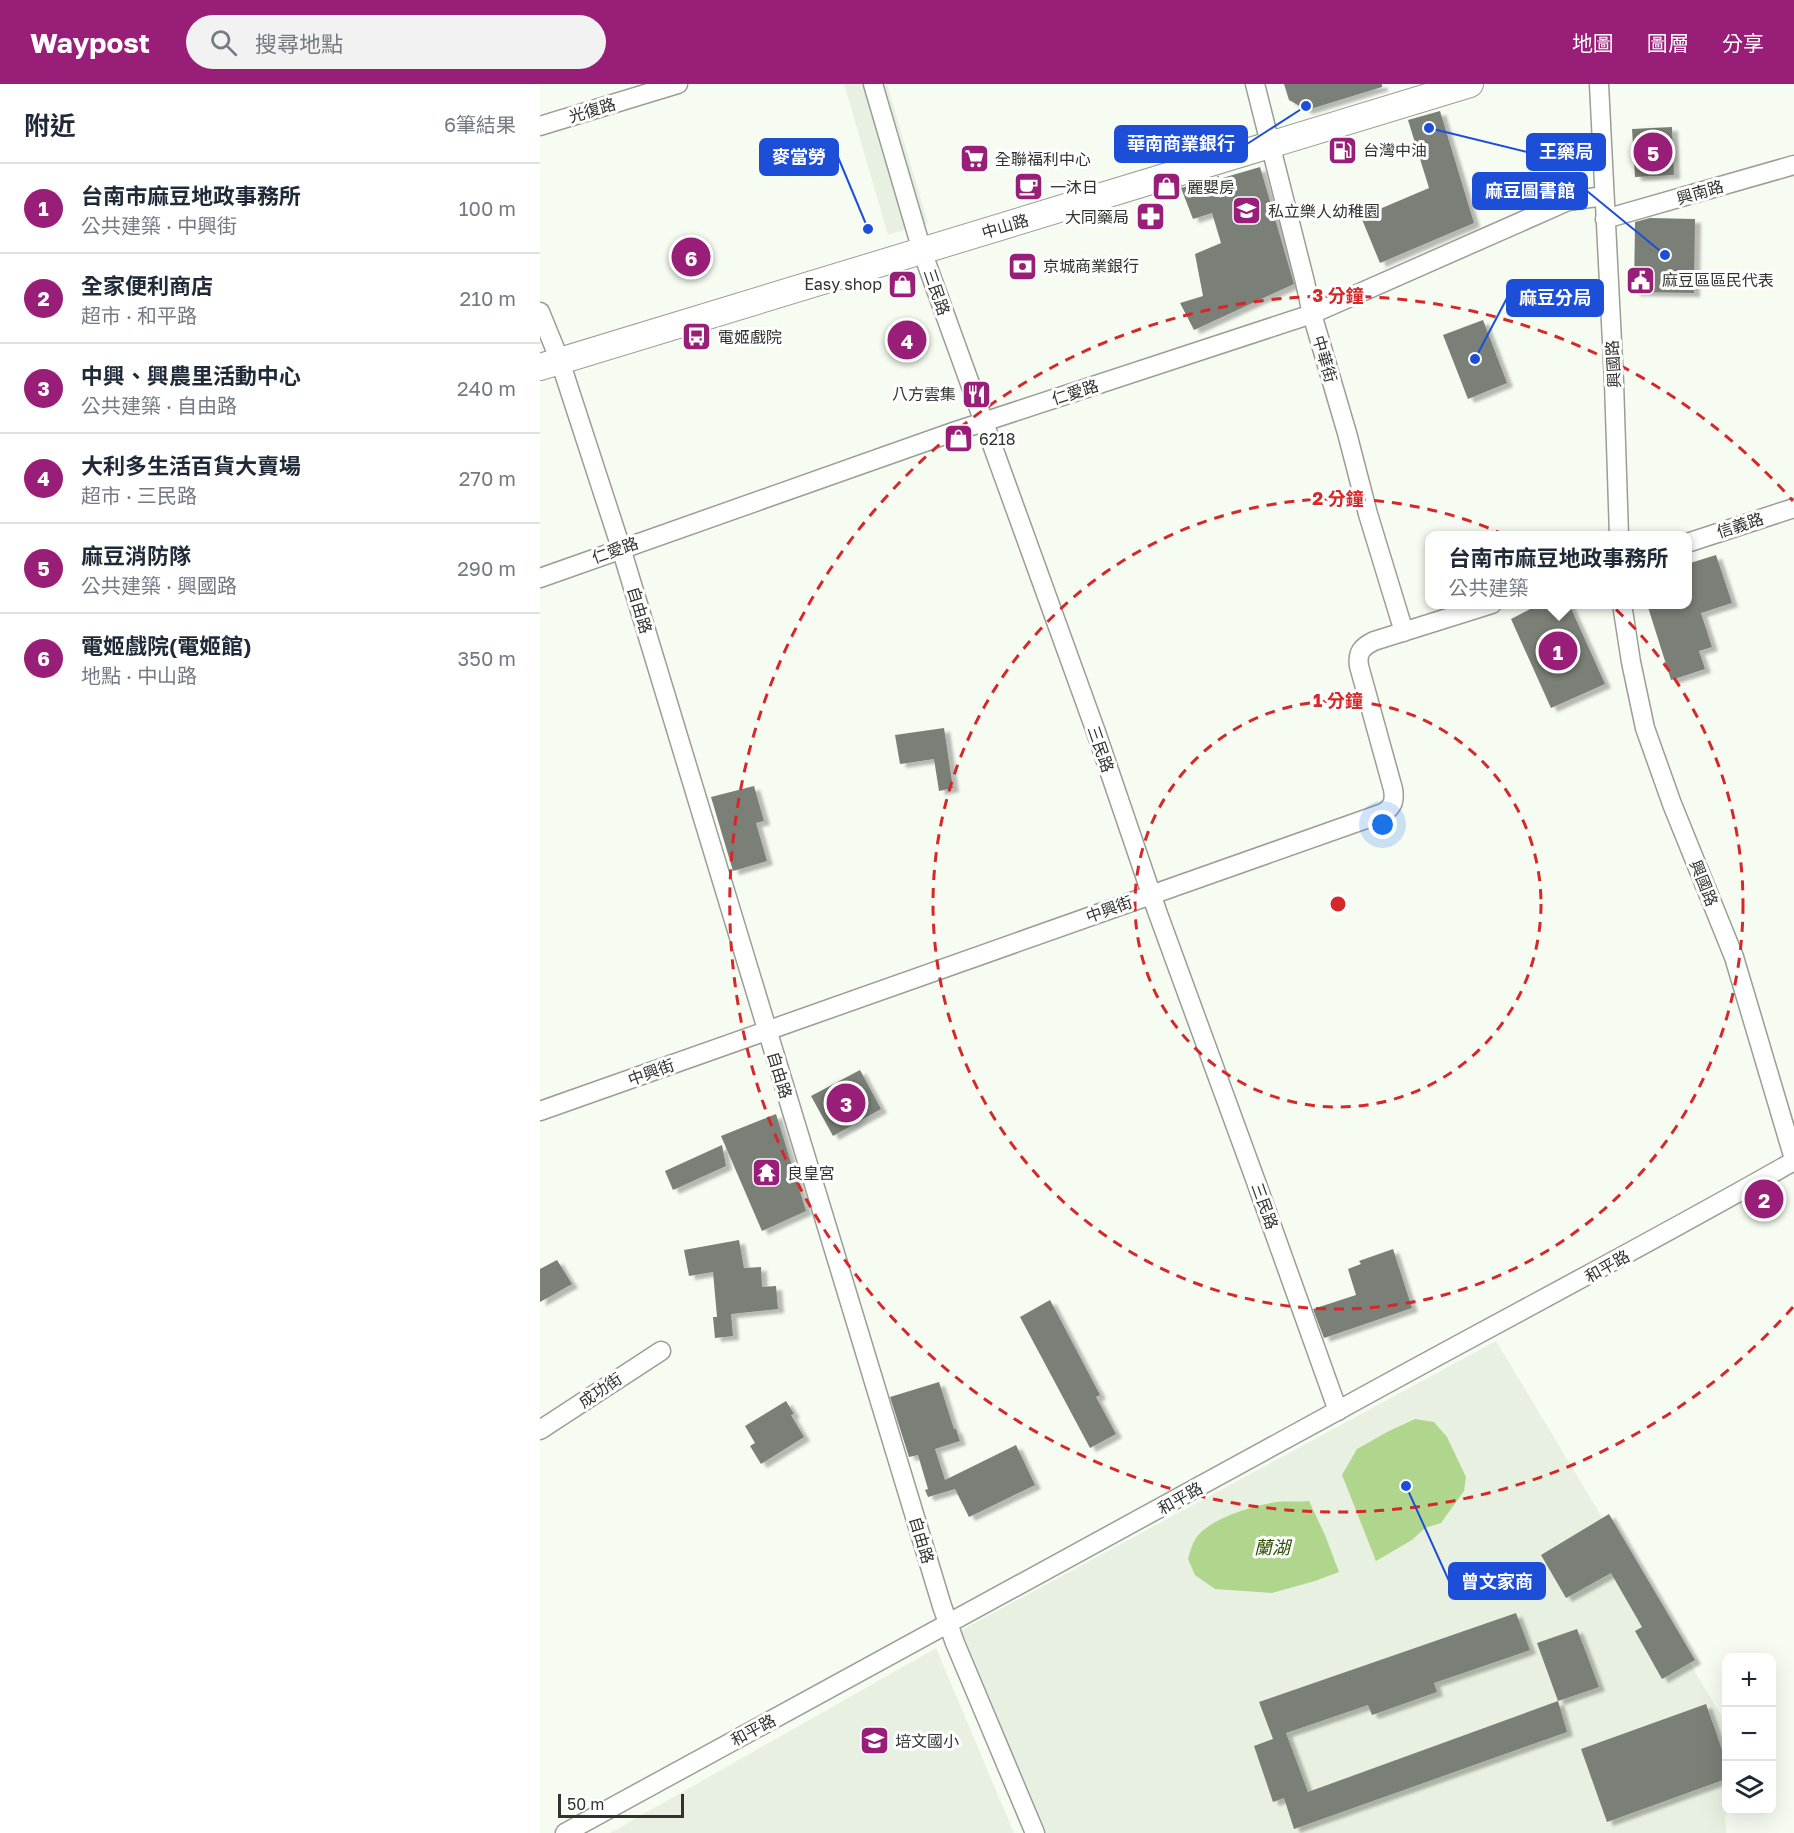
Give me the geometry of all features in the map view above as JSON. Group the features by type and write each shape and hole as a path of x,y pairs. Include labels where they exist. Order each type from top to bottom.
{"main road":[{"name":"中山路","path":"550,364 1470,84"}],"street":[{"name":"光復路","path":"540,126 678,84"},
{"name":"三民路","path":"873,84 922,251 1338,1411"},
{"name":"中華街","path":"1255,84 1312,314 1404,632"},
{"name":"興國路","path":"1599,84 1619,531"},
{"name":"興南路","path":"1605,219 1794,165"},
{"name":"仁愛路","path":"540,578 983,422 1312,314 1568,201 1604,196"},
{"name":"自由路","path":"540,312 550,364 621,548 948,1624 1035,1833"},
{"name":"信義路","path":"1692,541 1794,508"},
{"name":"中興街","path":"540,1111 1383,813 1391,808 1395,800 1394,789 1367,697 1358,657 1360,651 1366,645 1476,609"},
{"name":"興國路","path":"1623,609 1631,662 1646,728 1672,804 1734,957 1794,1160"},
{"name":"和平路","path":"565,1833 1561,1291 1794,1160"},
{"name":"成功街","path":"540,1430 660,1351"}],"shaded area":[{"path":"844,84 887,84 928,223 888,235"},
{"path":"1496,1341 1721,1715 1722,1815 1725,1815 1726,1833 1044,1833 960,1631"},
{"name":"培文國小","path":"936,1648 1014,1833 610,1833"}],"water":[{"path":"1415,1419 1434,1422 1447,1437 1466,1477 1464,1491 1441,1523 1425,1528 1412,1540 1376,1561 1342,1475 1357,1449"},
{"name":"蘭湖","path":"1309,1501 1339,1572 1272,1593 1215,1589 1195,1575 1188,1559 1190,1551 1196,1538 1211,1524 1244,1510 1267,1504"}],"building":[{"path":"1284,84 1382,84 1382,87 1307,110 1289,100"},
{"path":"1440,111 1474,223 1380,263 1361,217 1429,188 1408,120"},
{"path":"1672,127 1674,175 1635,177 1632,129"},
{"path":"1260,167 1294,284 1194,330 1180,303 1203,296 1195,254 1221,243 1212,213 1193,219 1181,188 1219,176 1219,179"},
{"path":"1650,218 1695,219 1694,293 1634,292 1635,222"},
{"path":"1483,320 1507,383 1468,399 1443,335"},
{"path":"1716,555 1732,603 1701,613 1712,647 1699,651 1705,669 1671,680 1649,609 1692,609 1692,562"},
{"path":"1530,609 1571,609 1605,684 1551,708 1511,619"},
{"path":"944,728 953,788 939,791 934,759 900,764 895,735"},
{"path":"754,786 764,821 756,823 767,861 733,871 711,797"},
{"path":"860,1070 881,1109 833,1136 811,1096"},
{"name":"良皇宮","path":"776,1114 806,1211 762,1231 721,1136"},
{"path":"722,1145 726,1166 673,1190 665,1171"},
{"path":"739,1240 744,1268 761,1267 762,1287 776,1286 778,1309 731,1314 733,1336 715,1338 713,1317 717,1317 713,1272 689,1276 684,1250"},
{"path":"1393,1249 1412,1308 1324,1338 1313,1309 1356,1295 1348,1269 1361,1264 1359,1261"},
{"path":"557,1260 572,1284 540,1302 540,1269"},
{"path":"1050,1300 1100,1395 1096,1397 1116,1434 1090,1448 1020,1317"},
{"path":"939,1382 960,1441 935,1449 945,1480 1016,1445 1035,1485 969,1517 955,1489 928,1497 925,1490 928,1489 918,1455 909,1457 890,1397"},
{"path":"786,1401 804,1437 761,1464 750,1446 755,1443 745,1426"},
{"path":"1609,1514 1695,1660 1662,1679 1635,1631 1642,1627 1611,1573 1566,1598 1541,1555"},
{"path":"1516,1613 1530,1650 1434,1683 1437,1692 1372,1715 1368,1705 1286,1733 1308,1792 1558,1701 1567,1732 1294,1829 1284,1798 1273,1802 1254,1746 1273,1739 1259,1702"},
{"path":"1577,1629 1599,1687 1558,1701 1537,1643"},
{"path":"1706,1704 1722,1750 1722,1780 1607,1822 1581,1749"}],"place":[{"name":"華南商業銀行","path":"1306,106"},
{"name":"王藥局","path":"1429,128"},
{"name":"台灣中油","path":"1342,150"},
{"name":"麻豆消防隊","path":"1653,152"},
{"name":"全聯福利中心","path":"974,159"},
{"name":"一沐日","path":"1029,187"},
{"name":"麗嬰房","path":"1166,187"},
{"name":"私立樂人幼稚園","path":"1247,211"},
{"name":"大同藥局","path":"1150,217"},
{"name":"麥當勞","path":"868,229"},
{"name":"麻豆圖書館","path":"1665,255"},
{"name":"電姬戲院(電姬館)","path":"691,257"},
{"name":"京城商業銀行","path":"1022,266"},
{"name":"麻豆區區民代表","path":"1641,280"},
{"name":"Easy shop","path":"903,284"},
{"name":"電姬戲院","path":"697,337"},
{"name":"大利多生活百貨大賣場","path":"907,340"},
{"name":"麻豆分局","path":"1475,359"},
{"name":"八方雲集","path":"977,394"},
{"name":"6218","path":"958,439"},
{"name":"台南市麻豆地政事務所","path":"1558,651"},
{"name":"中興、興農里活動中心","path":"846,1103"},
{"name":"良皇宮","path":"766,1173"},
{"name":"全家便利商店","path":"1764,1199"},
{"name":"曾文家商","path":"1406,1486"},
{"name":"培文國小","path":"874,1741"}]}
